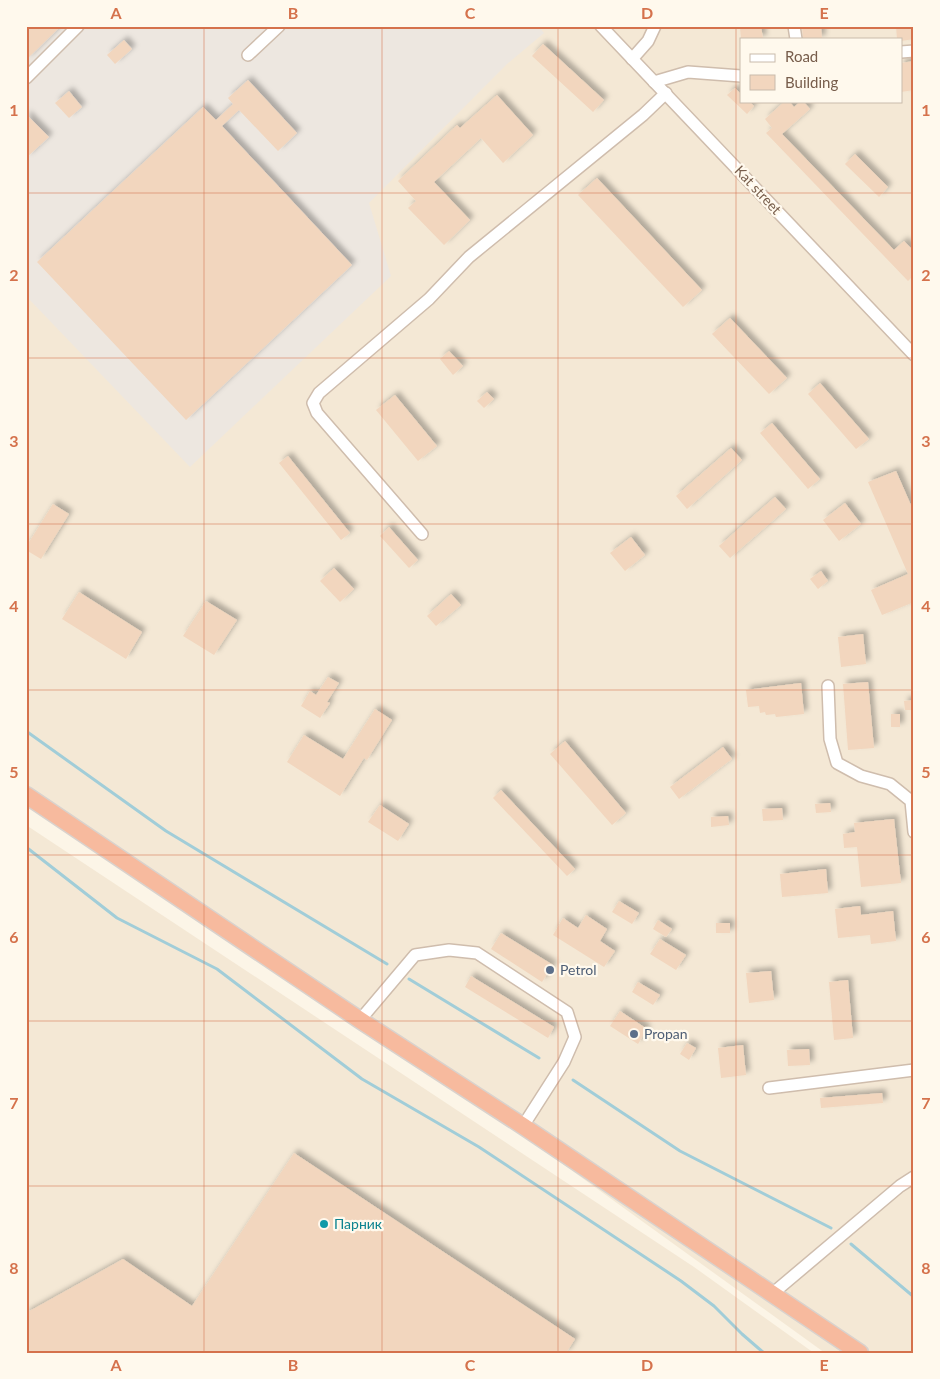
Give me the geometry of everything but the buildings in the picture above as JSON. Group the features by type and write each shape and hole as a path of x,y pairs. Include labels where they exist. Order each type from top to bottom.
{"highway":[{"path":"26,795 860,1353"}],"street":[{"path":"26,78 78,26"},
{"path":"248,55 279,26"},
{"name":"Kat street","path":"601,26 914,355"},
{"path":"632,59 648,41 655,26"},
{"path":"654,82 688,72 740,76"},
{"path":"422,534 317,413 312,403 319,393 429,298 469,257 643,116 666,94"},
{"path":"828,686 830,739 837,763 861,776 890,784 911,801 914,832"},
{"path":"360,1020 415,955 449,950 477,953 567,1012 575,1037 564,1062 522,1126"},
{"path":"769,1088 914,1070"},
{"path":"772,1294 914,1177"}],"shaded area":[{"path":"26,26 914,26 914,1353 825,1353 231,925 26,789"},
{"path":"26,26 538,26 544,33 507,64 369,203 391,276 190,467 26,296"},
{"path":"26,825 694,1267 814,1353 26,1353"}],"waterway":[{"path":"26,731 166,831 387,964"},
{"path":"26,847 117,918 217,969 362,1079 479,1147 681,1281 714,1306 764,1353"},
{"path":"409,979 539,1058"},
{"path":"573,1080 680,1151 831,1228"},
{"path":"851,1244 914,1297"}],"place":[{"name":"Petrol","path":"550,970"},
{"name":"Propan","path":"634,1034"},
{"name":"Парник","path":"324,1224"}]}
